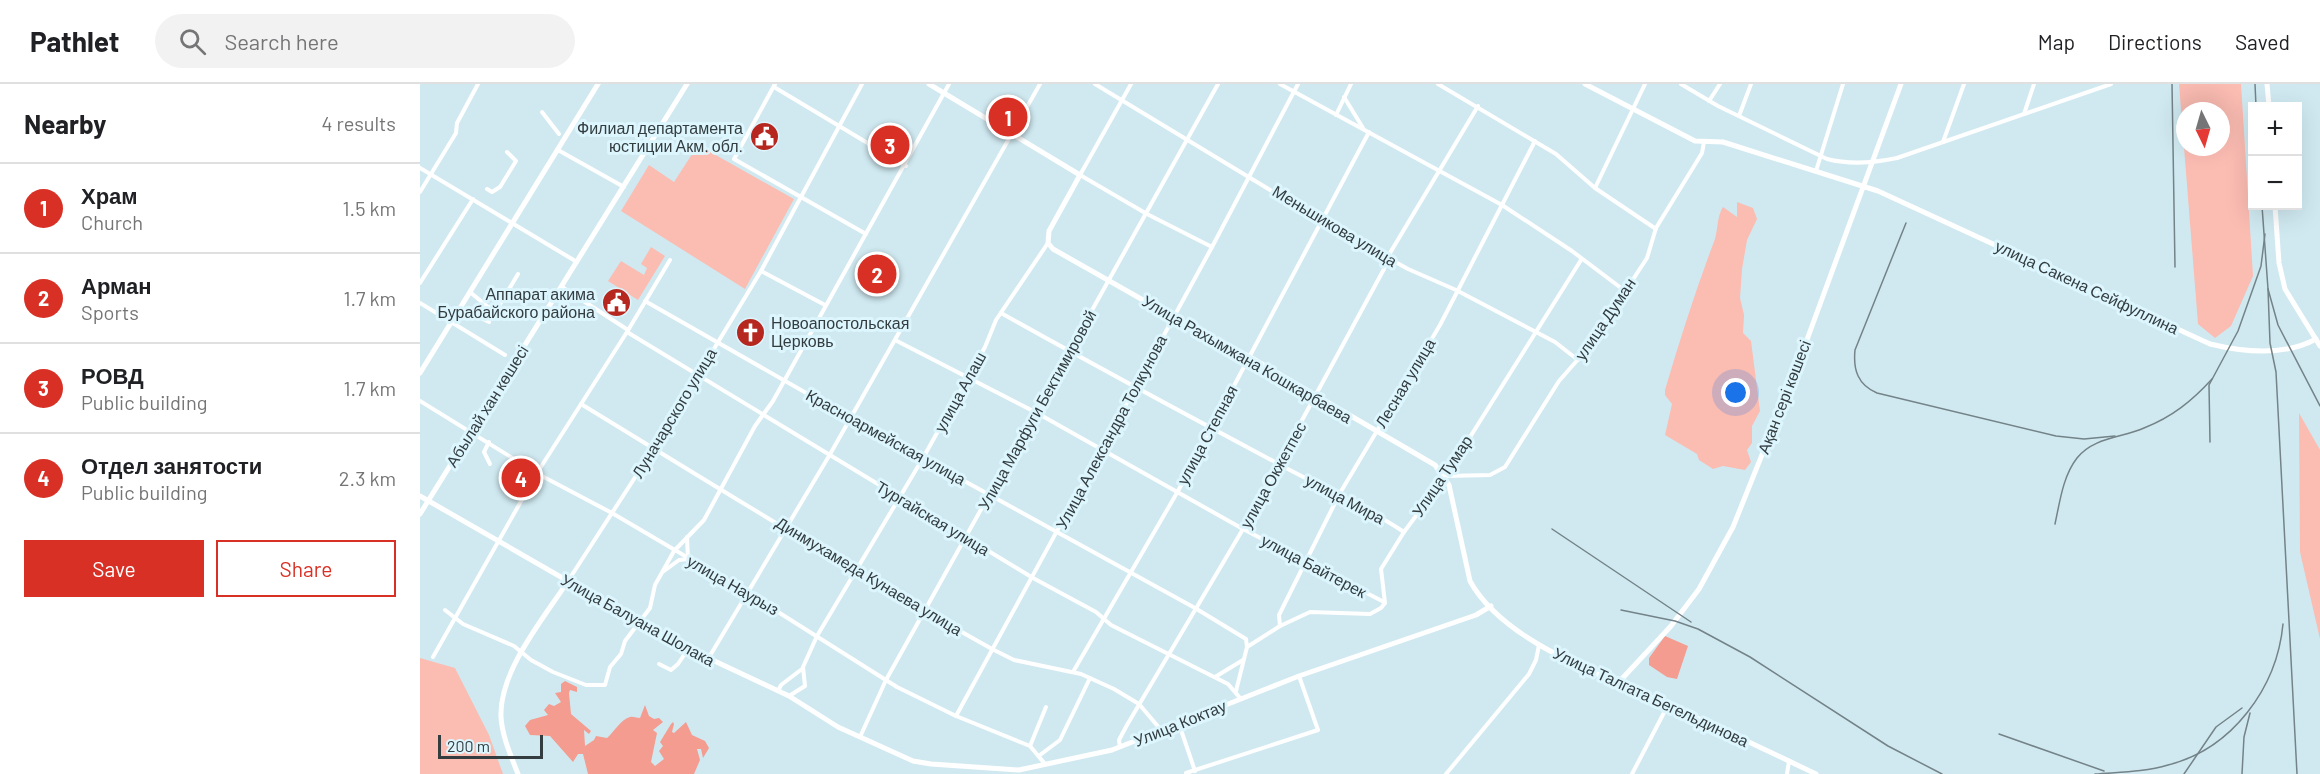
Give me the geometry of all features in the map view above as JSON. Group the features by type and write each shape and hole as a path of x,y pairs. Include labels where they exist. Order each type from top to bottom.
{"street":[{"path":"420,192 456,133 457,123 478,84"},
{"path":"420,373 598,84"},
{"name":"Абылай хан көшесі","path":"420,514 687,84"},
{"name":"Луначарского улица","path":"568,581 654,448 761,271 862,84"},
{"path":"929,84 1147,214 1212,247"},
{"path":"444,610 479,633 514,646 560,675 586,685 606,684 610,668 620,656 625,641 650,608 655,585 674,551 704,520 720,487 906,165 949,84"},
{"path":"708,659 829,456 1040,84"},
{"name":"Меньшикова улица","path":"1095,84 1323,222 1387,258 1456,290 1536,332 1578,360"},
{"name":"улица Алаш","path":"789,696 805,686 803,669 817,636 923,458 1002,313 1048,243 1049,231 1131,84"},
{"name":"Улица Марфуги Бектимировой","path":"860,737 886,680 1037,413 1108,280 1218,84"},
{"path":"1280,84 1502,205 1572,251 1624,291"},
{"name":"Улица Александра Толкунова","path":"956,716 1103,449 1298,84"},
{"path":"1336,115 1351,84"},
{"path":"1438,84 1556,154 1595,188 1656,229"},
{"name":"улица Сакена Сейфуллина","path":"1585,84 1695,141 1723,142 1864,186 2210,344 2232,349 2275,350 2300,346 2316,339"},
{"path":"1595,188 1617,146 1632,108 1646,84"},
{"path":"1681,84 1709,101 1821,156 1844,163 1874,163 1897,158 2111,84"},
{"path":"1709,101 1720,84"},
{"path":"1739,116 1751,84"},
{"path":"1816,171 1843,84"},
{"name":"Ақан сері көшесі","path":"1618,683 1683,611 1699,589 1729,534 1794,375 1874,163 1901,84"},
{"path":"1943,142 1964,84"},
{"path":"2024,115 2034,84"},
{"path":"2086,93 2089,84"},
{"path":"2267,84 2269,102"},
{"path":"866,234 735,159 775,86 906,165"},
{"path":"1344,97 1363,129"},
{"name":"улица Окжетпес","path":"1120,747 1120,736 1243,529 1384,269 1387,258 1478,106"},
{"path":"542,112 559,134"},
{"name":"улица Степная","path":"1073,672 1178,490 1369,132"},
{"name":"Лесная улица","path":"1280,626 1279,615 1341,493 1375,432 1440,326 1456,290 1535,141"},
{"name":"улица Думан","path":"1445,477 1490,475 1505,467 1559,381 1588,348 1647,258 1656,229 1702,153 1704,142"},
{"path":"558,150 624,187"},
{"path":"487,189 492,192 497,190 516,161 507,152"},
{"path":"420,168 577,262"},
{"path":"420,283 473,199"},
{"path":"2275,210 2278,263 2285,289 2320,346"},
{"name":"Улица Рахымжана Кошкарбаева","path":"1048,243 1057,252 1250,357 1435,465 1445,477"},
{"path":"433,657 453,617 480,576 537,473 628,331 670,260"},
{"name":"Улица Тумар","path":"1385,603 1381,569 1404,532 1445,477 1581,260"},
{"path":"761,271 825,305"},
{"path":"470,292 488,307 499,306 518,274"},
{"name":"Тургайская улица","path":"562,287 697,375 764,414 899,499 967,537 1122,631 1215,677 1236,692 1240,699"},
{"name":"Красноармейская улица","path":"645,301 716,344 784,379 850,418 1195,608 1246,639 1247,647"},
{"path":"420,303 505,355"},
{"path":"488,307 481,318 489,322"},
{"path":"1006,308 1007,316"},
{"name":"улица Мира","path":"1002,313 1135,389 1279,464 1341,493 1404,532"},
{"name":"улица Байтерек","path":"895,340 1037,413 1178,490 1243,529 1385,603"},
{"name":"улица Наурыз","path":"420,401 537,473 612,513 748,593 886,680 956,716 1030,746 1040,755 1046,765"},
{"name":"Динмухамеда Кунаева улица","path":"581,404 787,527 855,572 925,612 1014,660 1073,672 1090,678 1139,704 1161,730"},
{"path":"489,442 484,456 490,464"},
{"name":"Улица Талгата Бегельдинова","path":"1445,477 1449,485 1470,581 1491,606 1539,645 1584,670 1668,705 1816,774"},
{"name":"Улица Балуана Шолака","path":"420,496 688,649 789,696 838,727 860,737"},
{"path":"661,574 673,563 688,559 687,537"},
{"path":"518,774 508,746 501,714 506,686 522,652 568,581"},
{"path":"1236,692 1247,647 1280,626 1310,612 1370,614 1382,608 1385,603"},
{"name":"Улица Коктау","path":"860,737 913,761 931,764 984,770 1019,770 1046,765 1120,747 1299,676 1476,615 1491,606"},
{"path":"1446,774 1529,674 1536,660 1539,645"},
{"path":"659,664 671,670 688,649"},
{"path":"1215,677 1244,660"},
{"path":"778,691 781,685 803,669"},
{"path":"1186,773 1318,730 1299,676"},
{"path":"1040,755 1060,740 1090,678"},
{"path":"1632,774 1668,705"},
{"path":"1030,746 1046,707"},
{"path":"1179,723 1195,771"},
{"path":"1787,774 1789,761"}],"shaded area":[{"path":"2179,84 2241,84 2253,276 2231,326 2215,338 2198,324 2185,156 2230,156 2230,102 2180,102"},
{"path":"698,145 794,199 745,289 621,211 649,165 674,182"},
{"path":"1737,202 1753,208 1757,219 1747,240 1740,298 1744,315 1743,333 1751,341 1760,411 1752,426 1752,443 1747,450 1751,462 1745,470 1723,466 1713,469 1699,460 1697,454 1665,435 1672,404 1665,395 1665,390 1676,352 1715,239 1721,211 1723,207 1737,217"},
{"path":"651,247 665,256 638,300 608,281 621,261 644,275 647,268 641,264"},
{"path":"2299,413 2320,450 2320,639 2300,552"},
{"path":"1665,636 1688,646 1677,679 1667,677 1649,665 1649,658"},
{"path":"420,658 455,668 489,735 503,774 420,774"},
{"path":"565,681 577,687 577,692 570,690 569,693 571,714 591,731 589,734 584,730 585,746 596,736 607,738 627,718 640,718 645,705 649,716 654,719 659,718 663,722 653,730 657,733 651,762 655,766 664,759 659,751 663,746 660,742 671,724 673,722 674,724 672,732 674,733 686,722 692,735 705,741 709,748 703,758 701,749 697,749 700,760 694,774 588,774 583,754 578,754 573,762 550,736 530,735 525,726 530,720 548,715 544,710 549,704 554,706 561,702 555,693 561,692 561,684"}],"railway":[{"path":"2172,84 2175,267"},
{"path":"2255,84 2256,102"},
{"path":"2262,210 2268,289 2278,325 2320,406"},
{"path":"1906,223 1855,350 1856,370 1865,386 1877,393 2056,436 2084,439 2115,436"},
{"path":"2210,442 2209,385 2238,331 2261,266 2265,234"},
{"path":"2268,289 2270,343 2276,372 2297,774"},
{"path":"2055,524 2068,473 2084,451 2100,442 2136,431 2164,419 2189,401 2212,379"},
{"path":"1552,529 1691,622"},
{"path":"1621,610 1675,621 1698,629 1750,657 1888,746 1942,774"},
{"path":"2095,774 2168,765 2191,757 2212,745 2231,730 2261,693 2272,671 2283,624"},
{"path":"2184,774 2216,727 2242,708"},
{"path":"2242,774 2244,737 2250,713"},
{"path":"1999,734 2104,771"}],"place":[{"name":"Храм","path":"1008,117"},
{"name":"Филиал департамента юстиции Акм. обл.","path":"764,137"},
{"name":"РОВД","path":"890,145"},
{"name":"Арман","path":"877,274"},
{"name":"Аппарат акима Бурабайского района","path":"616,303"},
{"name":"Новоапостольская Церковь","path":"750,332"},
{"name":"Отдел занятости","path":"521,478"}]}
